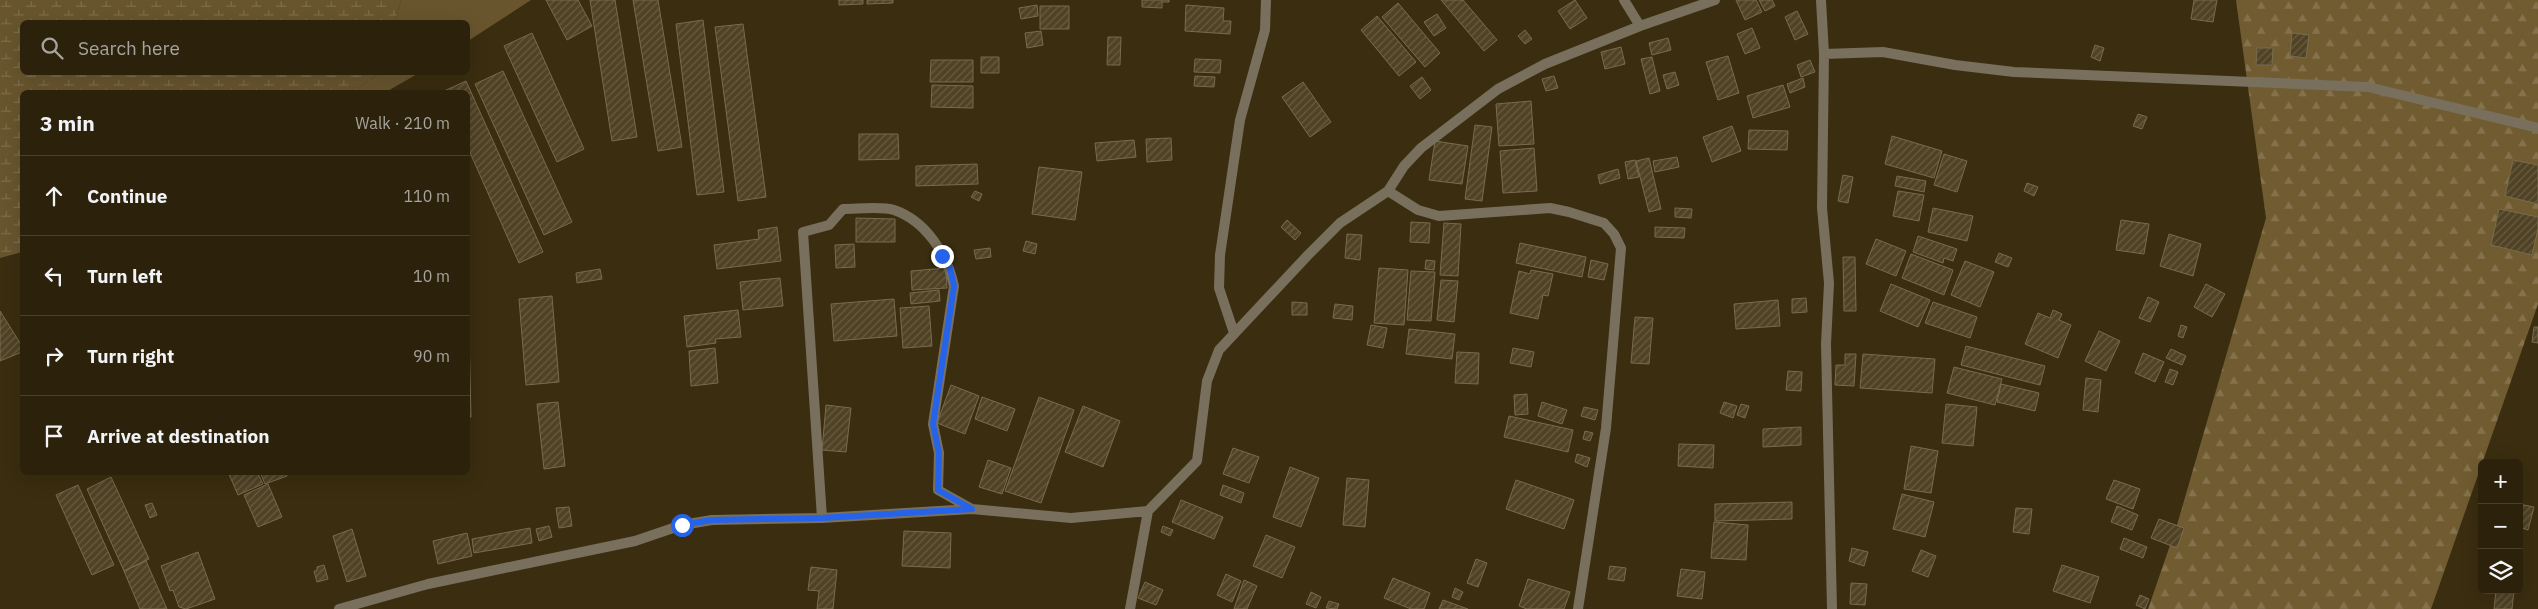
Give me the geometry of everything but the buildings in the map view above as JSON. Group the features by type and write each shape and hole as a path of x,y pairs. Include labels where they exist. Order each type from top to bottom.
{"street":[{"path":"1234,334 1220,288 1220,255 1240,120 1265,30 1266,0"},
{"path":"1624,0 1640,26"},
{"path":"1130,609 1148,512 1198,462 1207,381 1219,350 1340,223 1388,191 1404,166 1421,148 1498,89 1545,64 1640,26 1715,0"},
{"path":"1821,0 1824,54 1821,199 1829,282 1826,344 1832,609"},
{"path":"1824,54 1882,52 1955,65 2014,72 2368,87 2538,128"},
{"path":"1388,191 1418,210 1439,216 1550,208 1569,212 1604,223 1614,234 1621,248 1606,428 1578,609"},
{"path":"822,518 802,232 829,225 844,210 893,209 915,220 934,239 950,268 954,286 933,424 939,453 938,490 972,509"},
{"path":"340,609 428,584 635,541 682,525 712,520 822,518 972,509 1071,518 1148,512"}],"green space":[{"path":"0,0 401,0 396,20 20,20 20,75 377,75 356,90 20,90 20,253 0,258"},
{"path":"401,0 531,0 470,40 470,20 396,20"},
{"path":"2236,0 2538,0 2538,304 2484,459 2478,459 2478,475 2431,609 2148,609 2177,525 2266,218"},
{"path":"377,75 416,75 389,90 356,90"}],"route":[{"path":"682,525 712,520 822,518 972,509 938,490 939,453 933,424 954,286 950,268 942,256"}]}
